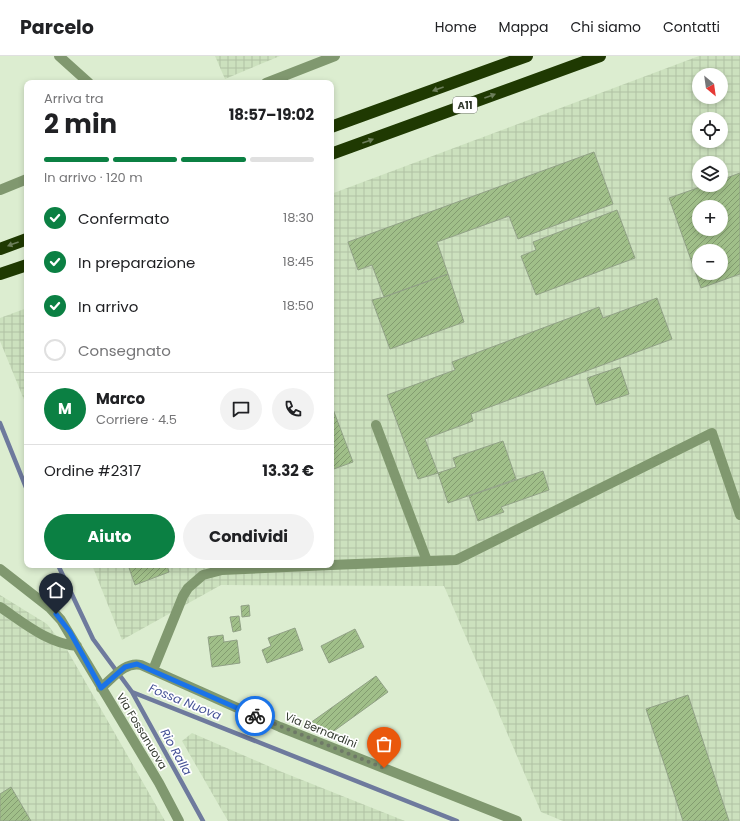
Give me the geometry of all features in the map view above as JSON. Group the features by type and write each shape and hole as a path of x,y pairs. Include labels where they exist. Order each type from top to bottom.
{"highway":[{"name":"A11","path":"334,126 527,56"},
{"name":"A11","path":"334,153 600,56"},
{"path":"0,248 24,240"},
{"path":"0,274 24,265"}],"street":[{"path":"59,56 87,80"},
{"path":"274,80 335,56"},
{"path":"0,190 24,181"},
{"path":"376,425 427,561"},
{"path":"334,565 456,560 712,433 740,515"},
{"path":"152,670 183,596 188,588 203,575 222,570 265,568"},
{"name":"Via Fossanuova","path":"0,569 50,608 61,620 159,783 179,821"},
{"path":"0,607 45,636 59,643 77,646"},
{"name":"Via Bernardini","path":"101,688 122,670 128,666 137,664 280,727 517,821"}],"shaded area":[{"path":"215,56 280,56 225,79"},
{"path":"699,56 740,56 740,821 563,821 541,812 444,586 221,585 122,640 93,568 334,568 334,193"},
{"path":"24,309 24,400 0,341 0,318"},
{"path":"0,595 47,624 66,648 165,821 0,821"},
{"path":"192,733 282,772 405,821 228,821 182,741"}],"building":[{"path":"594,152 613,204 518,239 509,216 437,242 448,274 384,297 372,265 358,270 348,242"},
{"path":"740,173 740,274 728,278 728,244 692,244 692,263 669,198 692,190 692,192 728,192 728,177"},
{"path":"617,210 635,258 536,295 521,256 536,250 533,242"},
{"path":"448,274 464,322 390,349 372,300"},
{"path":"698,280 723,280 701,288"},
{"path":"657,298 672,339 471,414 473,421 425,439 438,473 418,479 387,395 455,370 452,362 599,307 603,318"},
{"path":"620,367 629,394 596,405 587,378"},
{"path":"334,412 353,462 334,469"},
{"path":"503,441 516,479 448,503 438,473 456,467 453,458"},
{"path":"543,471 549,490 501,507 504,512 478,521 469,496"},
{"path":"129,568 168,568 169,572 135,585"},
{"path":"249,605 250,616 242,617 241,606"},
{"path":"239,616 241,630 233,632 230,617"},
{"path":"295,628 303,650 267,663 262,650 271,646 268,638"},
{"path":"355,629 364,647 329,663 321,646"},
{"path":"223,635 224,642 237,640 240,663 212,667 208,637"},
{"path":"376,676 388,692 327,736 306,726"},
{"path":"688,695 729,821 683,821 646,709"},
{"path":"11,787 31,821 0,821 0,794"}],"waterway":[{"name":"Fossa Nuova","path":"0,423 24,483"},
{"name":"Fossa Nuova","path":"59,568 93,639 132,692 457,821"},
{"name":"Rio Ralla","path":"132,692 203,821"}],"way so far":[{"path":"255,716 384,768"}],"route":[{"path":"56,614 70,632 101,688 125,667 132,664 137,664 255,716"}]}
